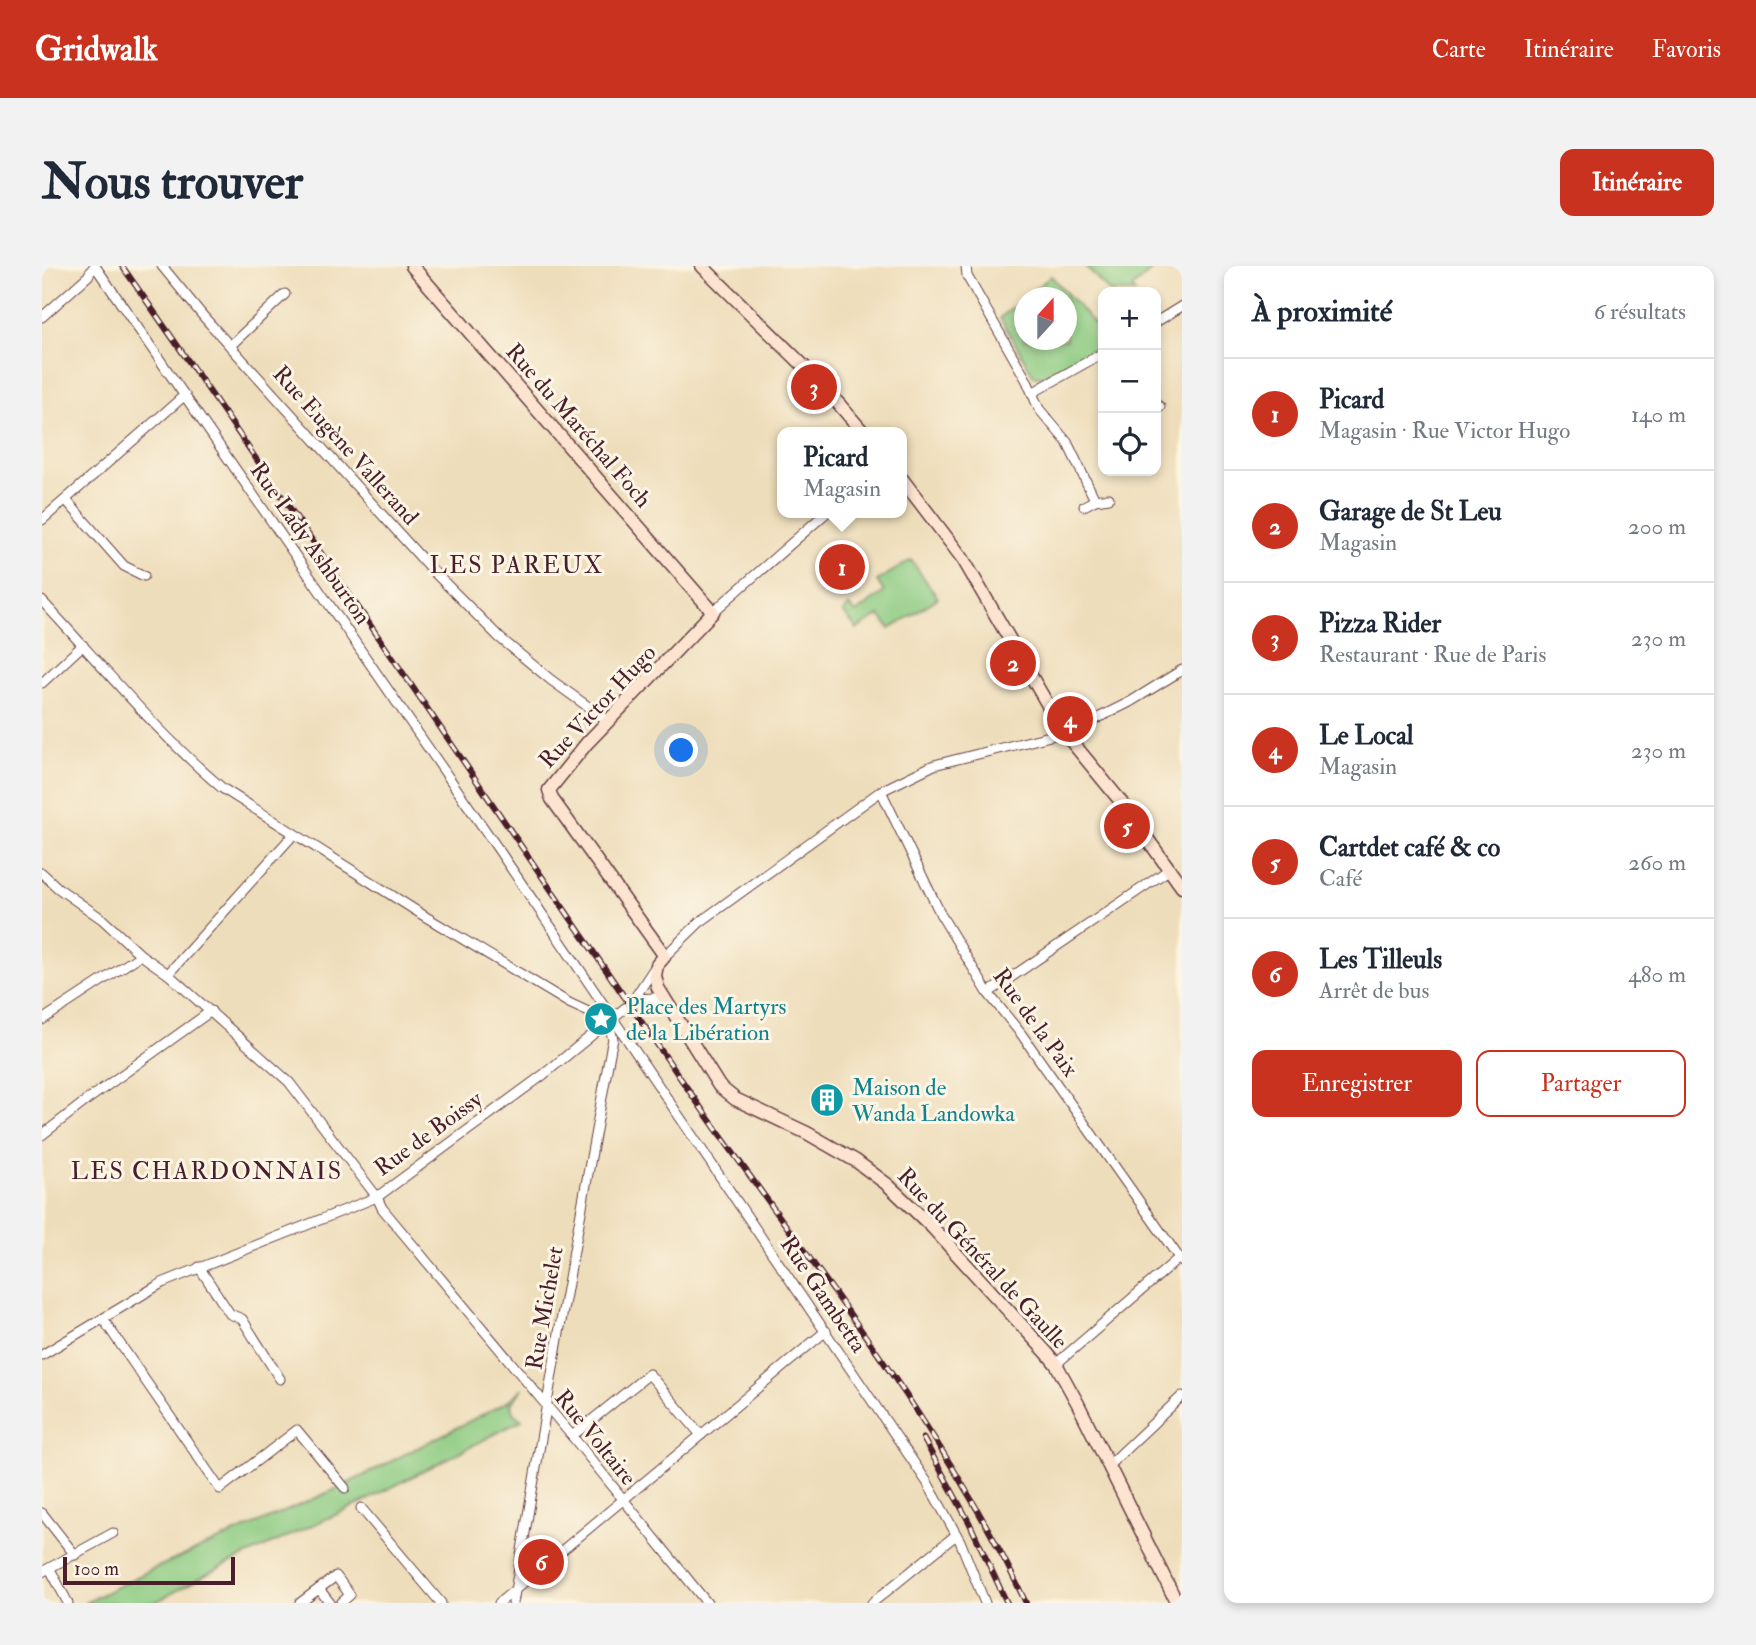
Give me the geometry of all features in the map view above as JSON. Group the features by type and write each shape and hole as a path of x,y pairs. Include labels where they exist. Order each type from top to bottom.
{"street":[{"path":"42,317 88,276 94,266"},
{"name":"Rue Lady Ashburton","path":"94,266 596,994"},
{"name":"Rue Eugène Vallerand","path":"162,266 230,346 448,586 510,646 608,721"},
{"name":"Rue du Maréchal Foch","path":"412,266 713,612"},
{"path":"702,266 818,380 859,427"},
{"path":"966,266 967,276 1021,369 1040,409 1067,442 1095,500"},
{"path":"230,346 285,294"},
{"path":"1161,319 1182,306"},
{"path":"1032,393 1098,356"},
{"path":"42,520 185,395"},
{"path":"907,487 970,570 1063,731 1124,807 1182,887"},
{"path":"1084,506 1095,500 1109,498"},
{"path":"66,500 124,566 144,576"},
{"name":"Rue Victor Hugo","path":"661,961 550,794 553,783 608,721 713,612 819,518"},
{"path":"42,601 195,765 222,788 428,918 579,1009 610,1019"},
{"path":"42,683 83,645"},
{"name":"Rue de Boissy","path":"42,1355 162,1283 377,1197 543,1075 631,1003 661,961 700,922 881,791 934,765 1073,730 1130,702 1182,670"},
{"name":"Rue de la Paix","path":"881,791 942,915 988,993 1022,1035 1181,1260"},
{"path":"168,974 294,834"},
{"path":"988,993 1170,869"},
{"name":"Rue Voltaire","path":"42,873 168,974 289,1082 377,1197 382,1208 707,1603"},
{"path":"42,1020 141,955"},
{"name":"Rue du Général de Gaulle","path":"661,961 656,982 704,1065 727,1094 807,1133 856,1161 888,1185 932,1227 1056,1364 1177,1603"},
{"path":"579,1009 587,1006 596,994 610,1019"},
{"path":"631,1003 653,998 667,1004"},
{"path":"42,1135 212,1012"},
{"name":"Rue Gambetta","path":"610,1019 927,1482 956,1535 985,1603"},
{"name":"Rue Michelet","path":"513,1603 613,1039 610,1019"},
{"path":"1056,1364 1181,1260"},
{"path":"199,1267 230,1314 242,1320 280,1379"},
{"path":"103,1319 220,1489 297,1430 345,1488"},
{"path":"499,1603 826,1331"},
{"path":"572,1436 649,1374 701,1435"},
{"path":"1109,1465 1182,1396"},
{"path":"361,1508 441,1603"},
{"path":"42,1513 75,1555"},
{"path":"68,1603 46,1570 113,1533"},
{"path":"872,1603 956,1535"},
{"path":"300,1603 336,1576 351,1595 341,1603"},
{"path":"319,1589 330,1603"}],"green space":[{"path":"1156,266 1133,287 1105,287 1086,267"},
{"path":"1051,276 1061,287 1037,287"},
{"path":"1077,305 1098,328 1098,347 1044,376 1034,376 1019,350 1077,350"},
{"path":"1014,306 1014,342 1000,318"},
{"path":"911,560 938,598 890,629 880,615 857,629 843,612 849,606 856,613 884,592 877,581"},
{"path":"523,1388 511,1404 513,1413 522,1420 359,1504 219,1568 154,1603 84,1603 151,1570 343,1486 507,1402"}],"railway":[{"path":"122,266 683,1082 909,1400 991,1533 1026,1603"},
{"path":"923,1438 969,1522 1007,1603"}],"place":[{"name":"Pizza Rider","path":"814,387"},
{"name":"Picard","path":"842,567"},
{"name":"Garage de St Leu","path":"1013,663"},
{"name":"Le Local","path":"1070,719"},
{"name":"Cartdet café & co","path":"1127,826"},
{"name":"Place des Martyrs de la Libération","path":"601,1019"},
{"name":"Maison de Wanda Landowka","path":"827,1100"},
{"name":"Les Tilleuls","path":"541,1562"}],"district":[{"name":"LES PAREUX","path":"517,565"},
{"name":"LES CHARDONNAIS","path":"207,1171"}]}
